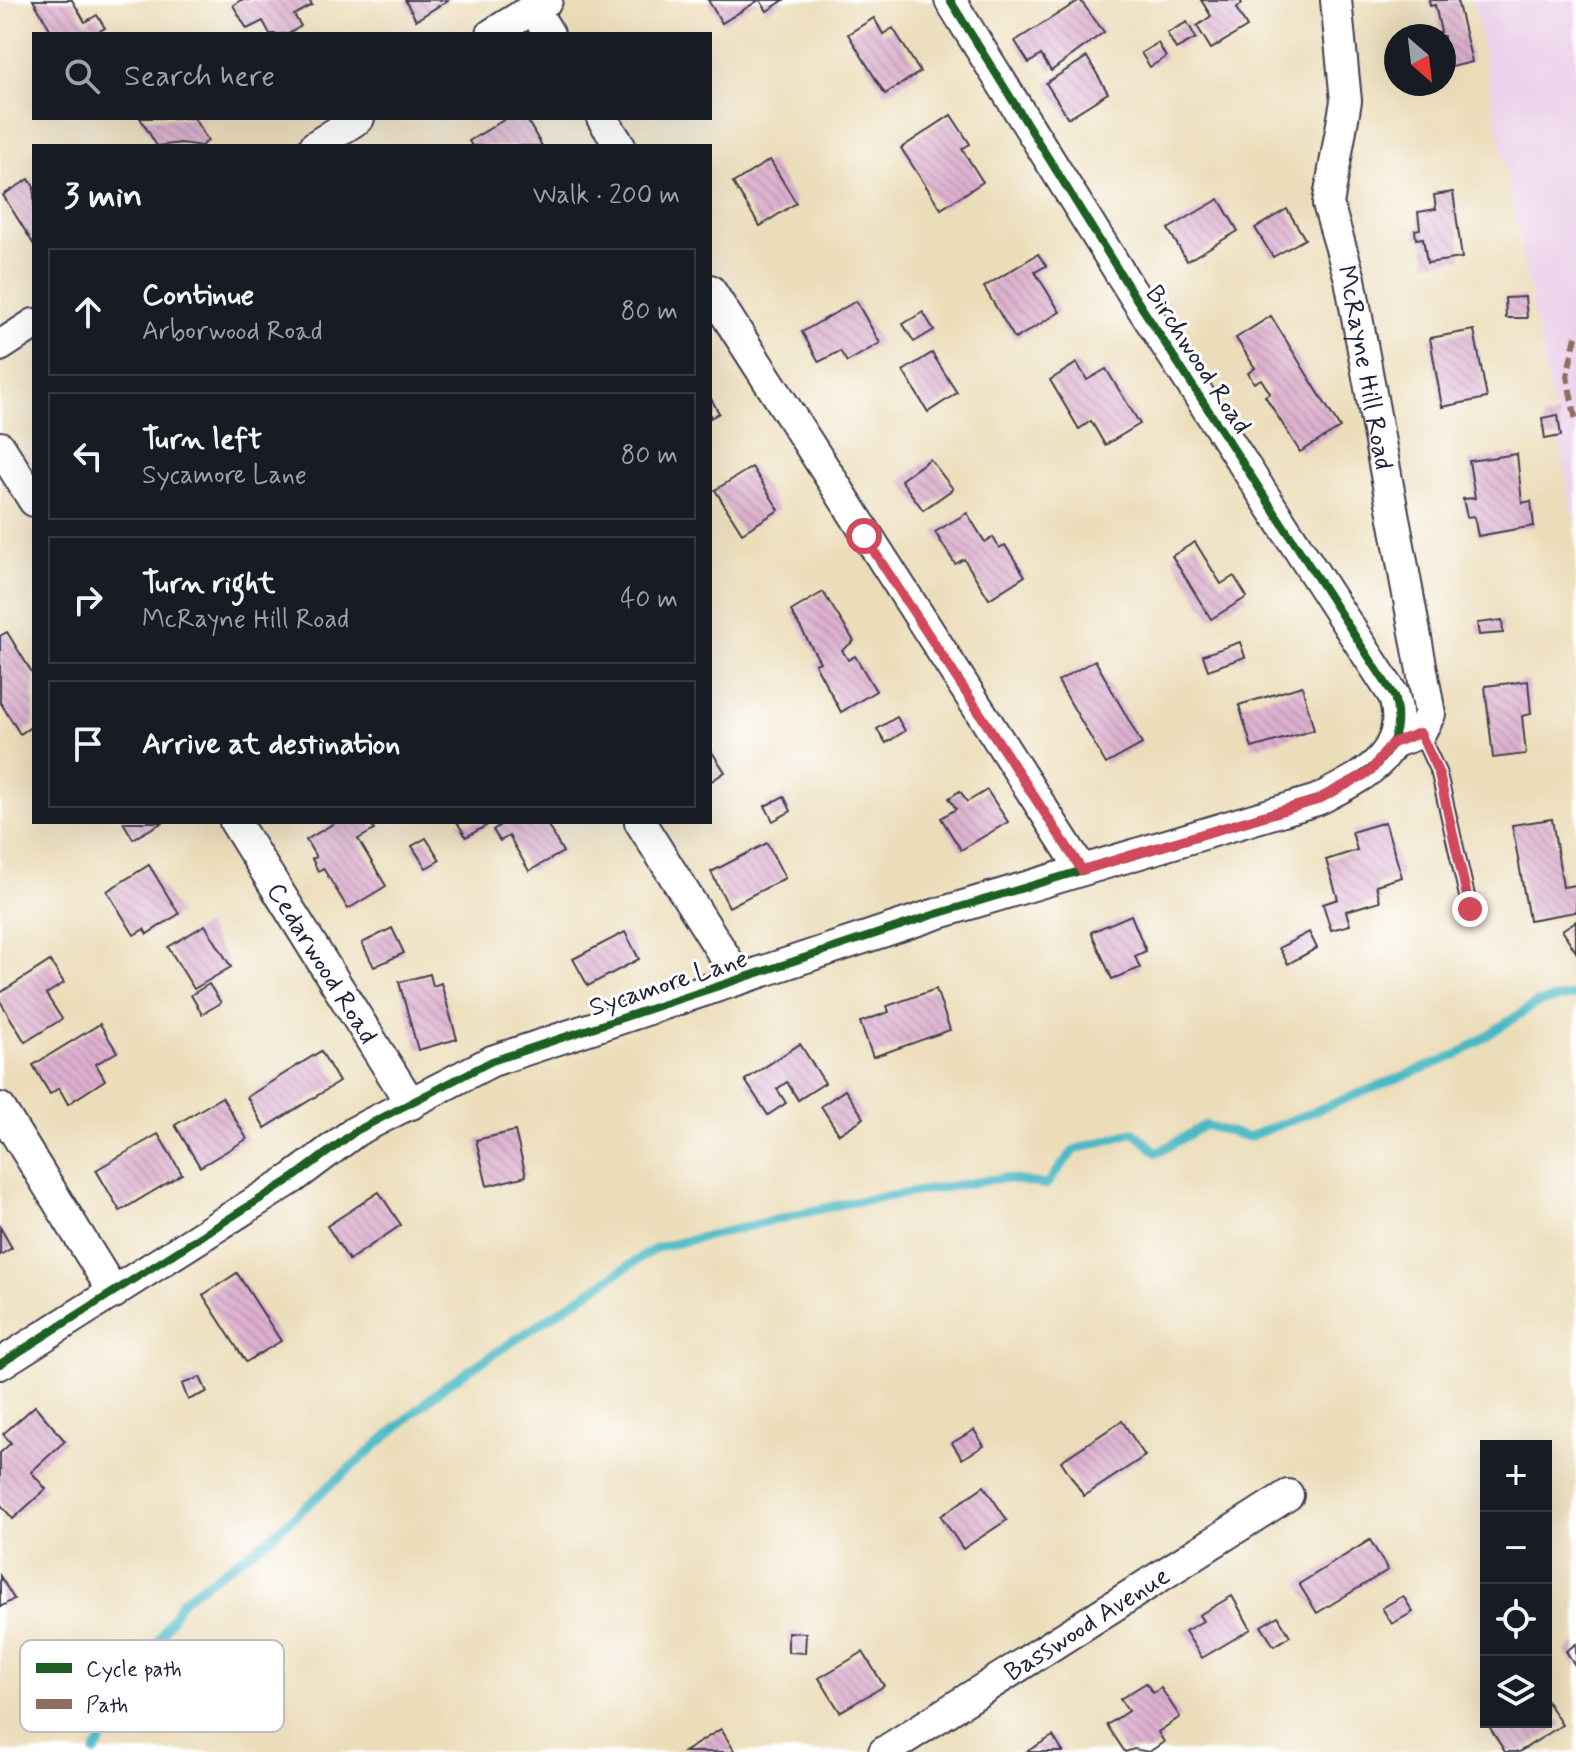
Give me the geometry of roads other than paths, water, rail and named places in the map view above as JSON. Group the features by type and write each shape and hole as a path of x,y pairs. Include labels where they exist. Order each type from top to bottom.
{"street":[{"name":"Birchwood Road","path":"950,0 1135,297 1394,696 1406,738"},
{"name":"McRayne Hill Road","path":"1336,0 1346,101 1328,204 1350,279 1430,714 1406,738"},
{"path":"495,32 540,4 548,32"},
{"path":"318,144 356,120"},
{"path":"603,120 619,144"},
{"path":"712,293 1082,870"},
{"path":"0,346 32,325"},
{"path":"0,447 32,498"},
{"name":"Sycamore Lane","path":"0,1364 293,1178 356,1131 492,1061 1082,870 1317,800 1371,771 1406,738"},
{"name":"Cedarwood Road","path":"236,824 411,1104"},
{"path":"641,824 739,979"},
{"path":"0,1108 114,1293"},
{"name":"Basswood Avenue","path":"884,1752 1288,1495"}],"lane":[{"path":"1406,738 1439,774 1470,909"}],"waterway":[{"path":"159,1640 182,1600 267,1540 446,1385 656,1248 847,1203 1002,1178 1046,1185 1074,1150 1134,1132 1157,1153 1205,1125 1248,1137 1457,1055 1537,1003 1576,995"},
{"path":"95,1752 106,1732"}]}
